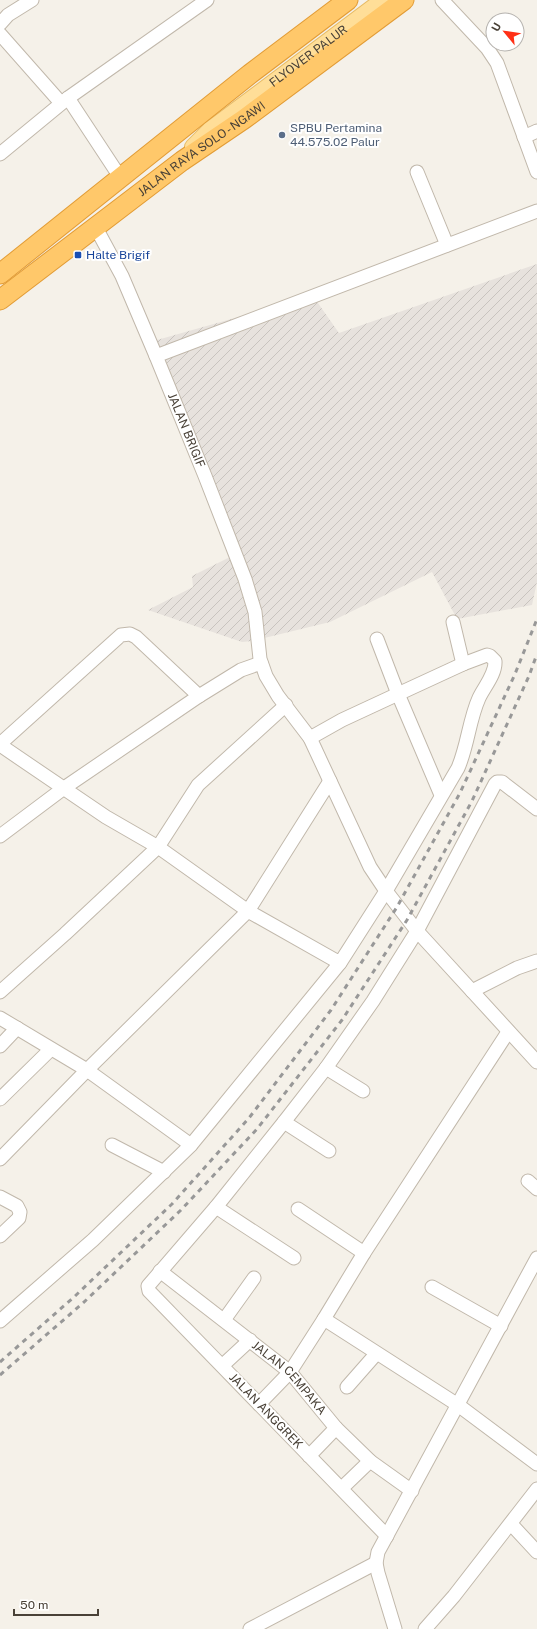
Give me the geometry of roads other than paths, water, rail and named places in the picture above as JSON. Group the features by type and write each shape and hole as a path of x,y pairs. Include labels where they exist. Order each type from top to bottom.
{"highway":[{"name":"JALAN RAYA SOLO - NGAWI","path":"0,274 165,140 348,0"},
{"name":"JALAN RAYA SOLO - NGAWI","path":"0,300 182,161 244,119 404,0"}],"main road":[{"name":"FLYOVER PALUR","path":"182,161 194,145 261,85 368,0"},
{"name":"FLYOVER PALUR","path":"165,140 185,134 261,85 383,0"}],"street":[{"path":"0,24 8,14 32,0"},
{"path":"0,154 65,100 206,0"},
{"path":"442,0 487,48 497,63 537,172"},
{"path":"0,34 65,100 120,177"},
{"path":"524,137 537,131"},
{"path":"417,172 446,245"},
{"path":"156,356 537,211"},
{"name":"JALAN BRIGIF","path":"95,226 122,276 156,356 245,579 256,612 261,661 273,688 310,738 370,867 386,891 417,931 537,1062"},
{"path":"453,622 463,664"},
{"path":"199,696 136,637 126,634 120,636 0,745 106,817 158,847 248,911 340,963"},
{"path":"377,639 398,694 441,795"},
{"path":"0,1321 93,1240 191,1145 340,963 386,891 462,759 476,706 495,666 493,658 487,655 463,664 342,720 310,738"},
{"path":"0,836 64,788 199,696 241,670 261,661"},
{"path":"0,992 65,934 158,847 198,785 286,705"},
{"path":"0,1159 87,1070 248,911 330,781"},
{"path":"160,1271 216,1207 284,1122 326,1068 373,1001 417,931 495,784 497,782 502,782 537,809"},
{"path":"472,991 517,968 537,961"},
{"path":"0,1018 87,1070 191,1145"},
{"path":"0,1046 17,1028"},
{"path":"259,1404 290,1372 364,1253 508,1032"},
{"path":"0,1099 51,1048"},
{"path":"326,1068 363,1091"},
{"path":"284,1122 328,1152"},
{"path":"112,1145 164,1172"},
{"path":"0,1197 17,1206 20,1212 19,1218 0,1236"},
{"path":"216,1207 294,1258"},
{"path":"298,1209 364,1253"},
{"path":"395,1629 376,1563 378,1552 537,1258"},
{"name":"JALAN ANGGREK","path":"160,1271 148,1286 149,1291 223,1365 387,1536"},
{"name":"JALAN CEMPAKA","path":"160,1271 290,1372 336,1428 370,1461 412,1491"},
{"path":"224,1320 254,1278"},
{"path":"432,1287 501,1326"},
{"path":"324,1319 376,1354 458,1405 537,1464"},
{"path":"223,1365 250,1340"},
{"path":"347,1387 376,1354"},
{"path":"309,1456 336,1428"},
{"path":"342,1488 370,1461"},
{"path":"425,1629 454,1596 537,1489"},
{"path":"511,1524 537,1552"},
{"path":"250,1629 376,1563"}],"railway":[{"path":"0,1362 74,1297 172,1204 249,1118 331,1010 397,907 460,793 515,674 537,619"},
{"path":"0,1375 83,1303 181,1210 257,1129 342,1020 407,920 472,801 529,676 537,654"}],"place":[{"name":"SPBU Pertamina 44.575.02 Palur","path":"282,135"},
{"name":"Halte Brigif","path":"78,255"}]}
